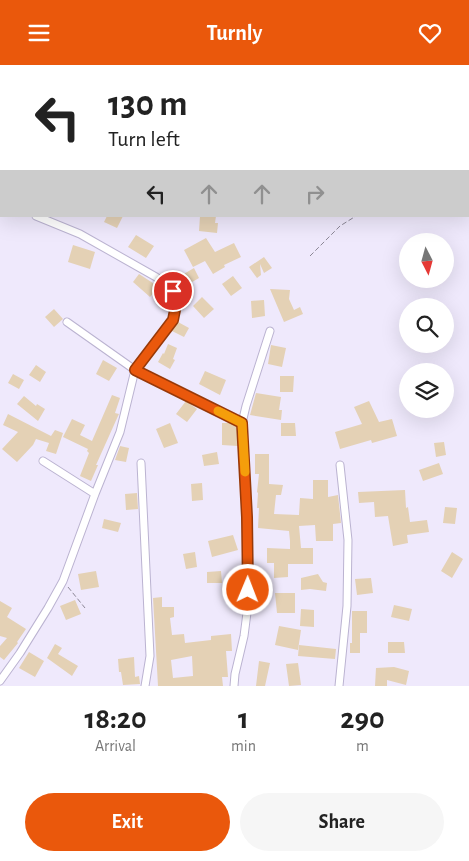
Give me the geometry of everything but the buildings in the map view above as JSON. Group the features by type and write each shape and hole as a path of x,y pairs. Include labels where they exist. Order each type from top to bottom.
{"street":[{"path":"0,681 20,653 63,581 120,433 135,370 173,320 176,305 173,291 156,277 80,234 38,217"},
{"path":"67,322 135,370 242,423"},
{"path":"234,686 245,628 249,574 242,423 248,398 270,331"},
{"path":"43,461 95,494"},
{"path":"141,463 150,656 145,686"},
{"path":"339,686 347,615 348,558 340,465"}],"path":[{"path":"310,256 340,226 354,217"},
{"path":"63,581 86,608"}],"slow traffic":[{"path":"218,411 242,423 245,472"}],"route":[{"path":"173,291 176,305 173,320 135,370 242,423 247,517 248,590"}]}
